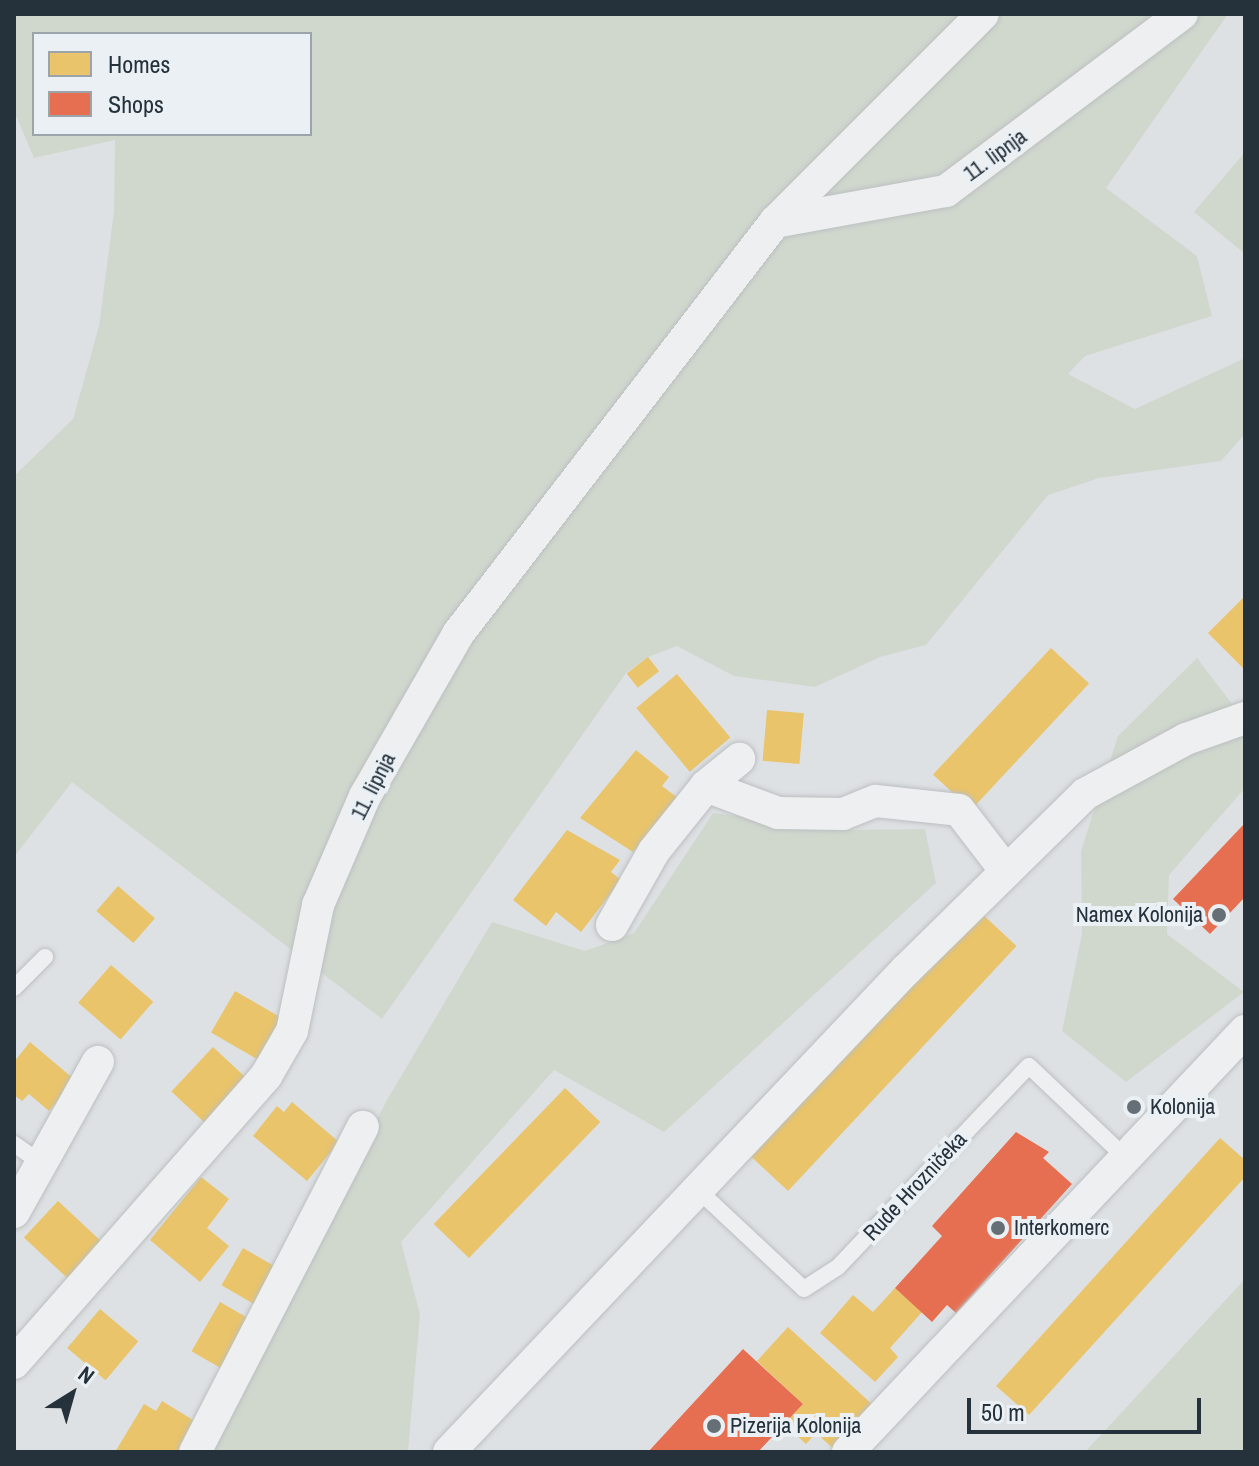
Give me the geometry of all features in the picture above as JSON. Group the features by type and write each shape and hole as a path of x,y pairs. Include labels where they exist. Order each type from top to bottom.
{"street":[{"name":"11. lipnja","path":"14,1363 266,1076 292,1031 318,905 365,796 458,634 775,222 983,14"},
{"name":"11. lipnja","path":"775,222 946,191 1182,14"},
{"path":"459,1448 697,1189 1006,871 1085,794 1186,739 1245,718"},
{"path":"612,925 654,851 706,786 739,759"},
{"path":"706,786 778,813 843,814 876,801 959,810 1006,871"},
{"path":"848,1452 1245,1031"},
{"path":"14,1212 26,1153 98,1062"},
{"path":"195,1452 363,1127"}],"lane":[{"path":"14,988 45,957"},
{"name":"Rude Hrozničeka","path":"697,1189 804,1289 838,1267 1029,1066 1126,1158"}],"shaded area":[{"path":"14,14 1228,14 1106,188 1197,256 1212,316 1085,356 1068,374 1135,409 1245,358 1245,434 1221,461 1099,478 1048,495 926,645 880,657 815,687 734,676 677,646 648,657 626,673 382,1019 72,782 14,857 14,476 73,419 99,326 114,211 115,140 34,158 14,111"},
{"path":"1245,152 1245,254 1194,212"},
{"path":"1197,658 1245,721 1245,788 1169,875 1167,934 1244,992 1126,1082 1062,1031 1082,934 1081,851 1118,736"},
{"path":"713,813 848,830 925,829 936,883 664,1132 554,1070 401,1242 420,1314 408,1452 205,1452 387,1100 492,922 585,951 634,933"},
{"path":"1245,1279 1245,1452 1085,1452"}],"building: Homes":[{"path":"1245,596 1245,666 1243,668 1208,633"},
{"path":"1051,648 1089,683 971,810 933,775"},
{"path":"648,657 659,671 638,688 627,674"},
{"path":"677,674 730,738 690,772 636,708"},
{"path":"767,710 804,713 799,764 763,761"},
{"path":"636,750 669,777 662,786 678,798 633,852 580,818"},
{"path":"567,830 620,860 611,872 621,880 581,932 556,912 546,926 513,900"},
{"path":"118,886 155,918 133,943 96,911"},
{"path":"980,912 1017,946 788,1191 752,1157"},
{"path":"111,965 153,1002 120,1039 78,1003"},
{"path":"235,991 283,1019 259,1061 211,1033"},
{"path":"30,1042 75,1080 49,1111 29,1094 22,1101 14,1095 14,1062"},
{"path":"213,1047 250,1082 209,1126 171,1092"},
{"path":"565,1088 600,1122 469,1258 434,1224"},
{"path":"292,1102 339,1142 307,1181 253,1136 277,1106 284,1112"},
{"path":"1220,1138 1245,1160 1245,1177 1029,1415 996,1386"},
{"path":"201,1177 229,1199 207,1228 229,1246 200,1282 150,1240"},
{"path":"58,1201 104,1244 70,1281 24,1238"},
{"path":"243,1248 285,1272 263,1309 222,1285"},
{"path":"895,1288 922,1312 890,1348 898,1357 875,1382 820,1333 853,1295 873,1312"},
{"path":"220,1302 256,1323 228,1372 192,1351"},
{"path":"100,1309 138,1341 106,1380 67,1348"},
{"path":"788,1327 875,1407 835,1450 816,1433 806,1444 784,1424 803,1404 757,1361"},
{"path":"162,1401 201,1425 185,1452 115,1452 144,1404 156,1411"}],"building: Shops":[{"path":"1245,823 1245,897 1210,934 1173,899"},
{"path":"1016,1132 1049,1152 1043,1158 1072,1184 956,1313 947,1305 932,1322 895,1288 942,1236 932,1226"},
{"path":"743,1349 803,1404 758,1452 648,1452"}],"place":[{"name":"Namex Kolonija","path":"1219,915"},
{"name":"Kolonija","path":"1134,1107"},
{"name":"Interkomerc","path":"998,1228"},
{"name":"Pizerija Kolonija","path":"714,1426"}]}
